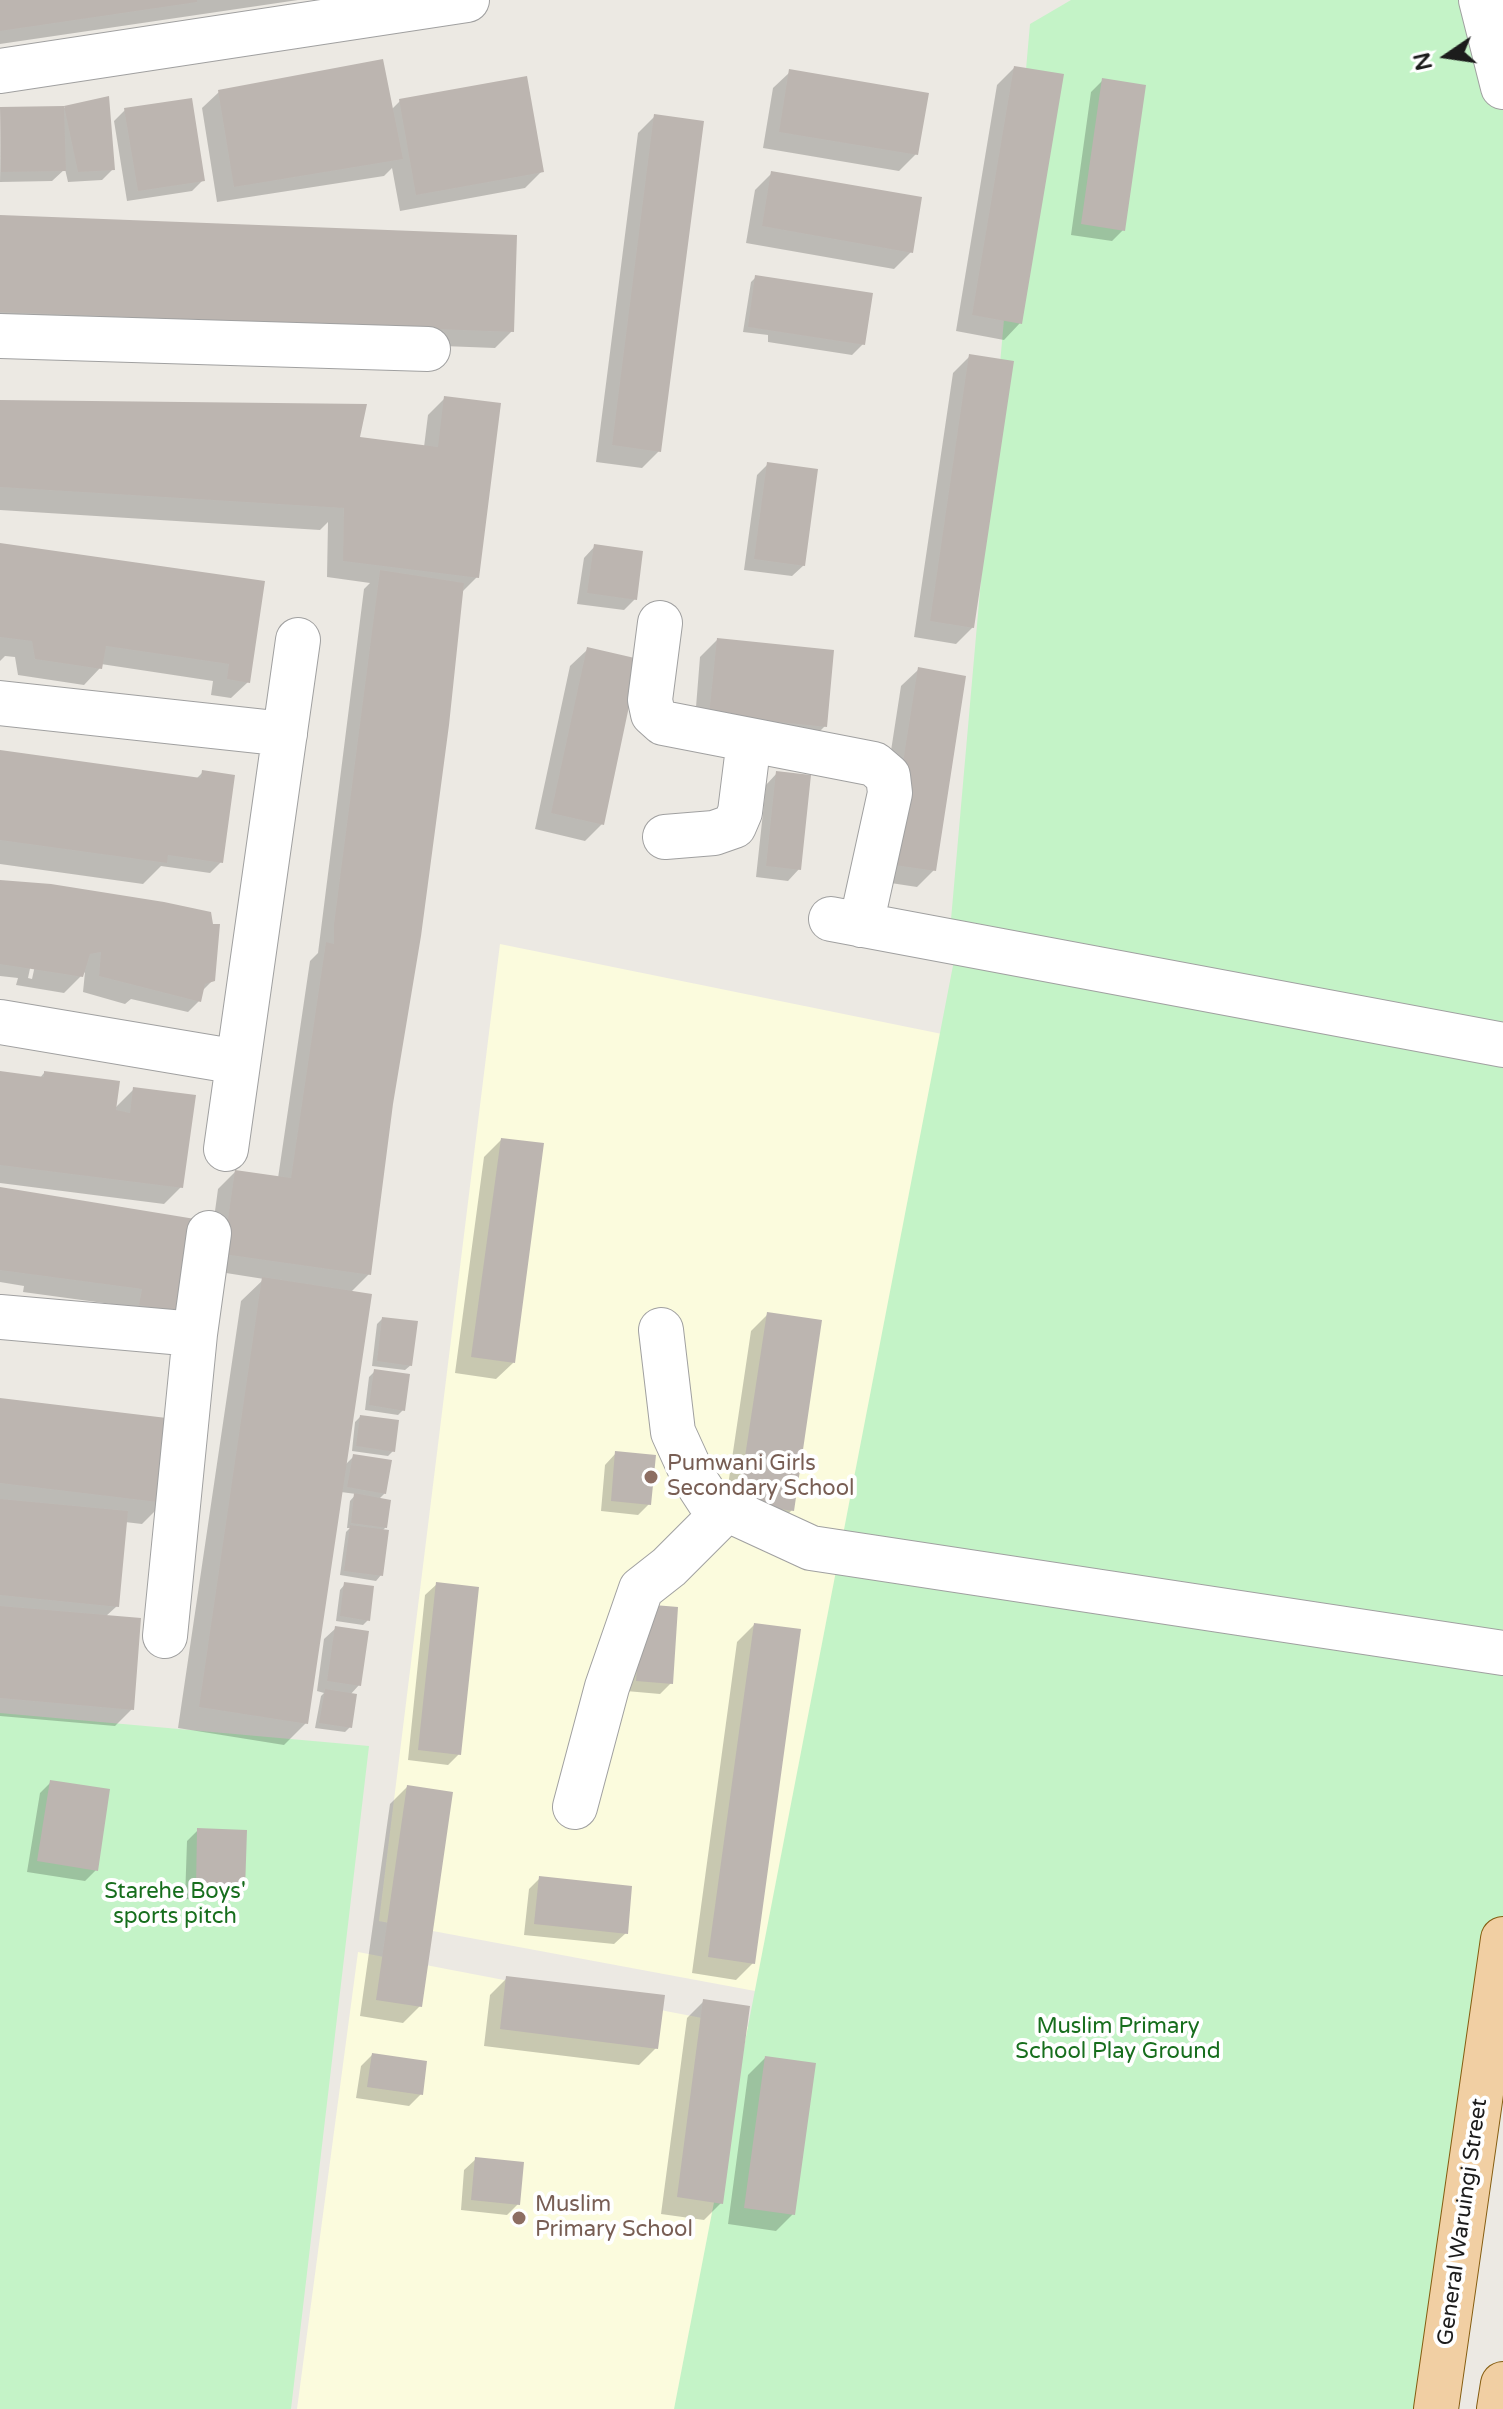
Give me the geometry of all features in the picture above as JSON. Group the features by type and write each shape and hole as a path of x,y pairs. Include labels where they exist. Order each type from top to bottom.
{"main road":[{"name":"General Waruingi Street","path":"1436,2409 1503,1939"},
{"path":"1499,2409 1503,2384"}],"lane":[{"path":"0,71 467,0"},
{"path":"1481,0 1503,87"},
{"path":"0,336 428,349"},
{"path":"660,623 650,700 653,714 663,723 874,764 888,776 890,793 846,922 1503,1045"},
{"path":"226,1149 298,640"},
{"path":"0,703 285,734"},
{"path":"665,837 714,833 734,826 740,812 749,740"},
{"path":"0,1022 238,1062"},
{"path":"165,1636 195,1334 209,1233"},
{"path":"0,1317 195,1334"},
{"path":"661,1330 673,1432 694,1478 709,1501 811,1548 1503,1653"},
{"path":"575,1807 607,1687 641,1589 669,1567 727,1509"}],"shaded area":[{"name":"Pumwani Girls Secondary School","path":"500,944 942,1034 782,1996 379,1921"},
{"name":"Muslim Primary School","path":"358,1952 754,2028 675,2409 297,2409"}],"green space":[{"name":"Muslim Primary School Play Ground","path":"1071,0 1479,0 1503,98 1503,1940 1436,2409 674,2409 956,950 949,942 1030,24"},
{"name":"Starehe Boys' sports pitch","path":"0,1713 369,1746 291,2409 0,2409"}],"building":[{"path":"0,0 197,0 197,2 0,31"},
{"path":"383,59 403,159 234,187 218,90"},
{"path":"1014,66 1064,74 1022,324 972,315"},
{"path":"789,69 929,93 918,155 779,132"},
{"path":"527,76 544,172 416,195 399,99"},
{"path":"1102,78 1146,85 1125,231 1081,224"},
{"path":"109,96 115,170 78,172 64,106"},
{"path":"192,98 205,181 138,191 124,108"},
{"path":"64,106 66,171 1,172 0,107"},
{"path":"654,114 704,121 661,452 612,445"},
{"path":"771,171 922,197 913,253 762,226"},
{"path":"0,215 517,235 514,332 0,312"},
{"path":"755,275 873,293 865,345 748,327"},
{"path":"969,354 1014,361 974,628 930,621"},
{"path":"444,396 501,403 479,578 343,561 344,508 0,487 0,400 367,404 360,437 438,447"},
{"path":"767,462 818,469 805,566 754,559"},
{"path":"0,543 265,581 250,683 227,679 229,664 106,646 102,669 35,659 32,641 0,637"},
{"path":"594,544 643,551 637,600 587,593"},
{"path":"380,570 464,583 421,936 393,1104 371,1275 223,1254 235,1170 291,1178 326,942 334,944 334,924"},
{"path":"717,638 834,650 827,727 709,715"},
{"path":"587,647 639,659 604,825 551,813"},
{"path":"918,667 966,676 936,871 887,864"},
{"path":"0,750 201,778 202,770 235,775 223,863 168,855 167,863 0,840"},
{"path":"776,771 811,775 801,870 766,866"},
{"path":"0,880 51,884 211,912 213,924 220,924 215,981 205,984 201,1002 99,976 101,952 90,954 83,977 0,964"},
{"path":"0,1071 44,1077 44,1071 120,1081 116,1110 130,1113 133,1087 196,1095 183,1188 0,1165"},
{"path":"501,1138 544,1143 515,1363 471,1357"},
{"path":"0,1187 195,1219 175,1311 139,1305 142,1289 0,1270"},
{"path":"262,1277 372,1294 308,1724 199,1707"},
{"path":"767,1312 822,1320 794,1511 738,1503"},
{"path":"382,1317 418,1321 412,1366 377,1361"},
{"path":"374,1369 410,1374 405,1411 369,1405"},
{"path":"0,1398 175,1419 166,1503 0,1483"},
{"path":"360,1415 399,1420 395,1452 356,1446"},
{"path":"615,1451 656,1455 651,1505 611,1501"},
{"path":"353,1454 392,1460 386,1494 347,1487"},
{"path":"354,1493 391,1500 387,1528 351,1523"},
{"path":"0,1499 128,1511 119,1607 0,1595"},
{"path":"350,1525 389,1530 383,1576 344,1571"},
{"path":"344,1582 374,1586 370,1621 340,1616"},
{"path":"436,1582 479,1587 461,1755 418,1750"},
{"path":"642,1604 678,1607 673,1684 636,1681"},
{"path":"0,1606 141,1618 134,1710 0,1698"},
{"path":"754,1623 801,1629 755,1964 708,1957"},
{"path":"335,1626 369,1631 361,1686 327,1681"},
{"path":"325,1689 357,1694 352,1728 319,1723"},
{"path":"50,1780 110,1789 98,1871 37,1861"},
{"path":"407,1785 453,1792 422,2007 376,2000"},
{"path":"197,1828 247,1830 245,1890 196,1889"},
{"path":"539,1876 632,1886 628,1934 534,1924"},
{"path":"506,1976 665,1995 658,2049 500,2029"},
{"path":"703,1999 750,2006 723,2204 677,2197"},
{"path":"372,2053 427,2061 423,2095 367,2087"},
{"path":"765,2056 816,2063 795,2215 744,2208"},
{"path":"475,2157 524,2162 520,2205 471,2200"}],"place":[{"name":"Pumwani Girls Secondary School","path":"651,1477"},
{"name":"Muslim Primary School","path":"519,2218"}]}
